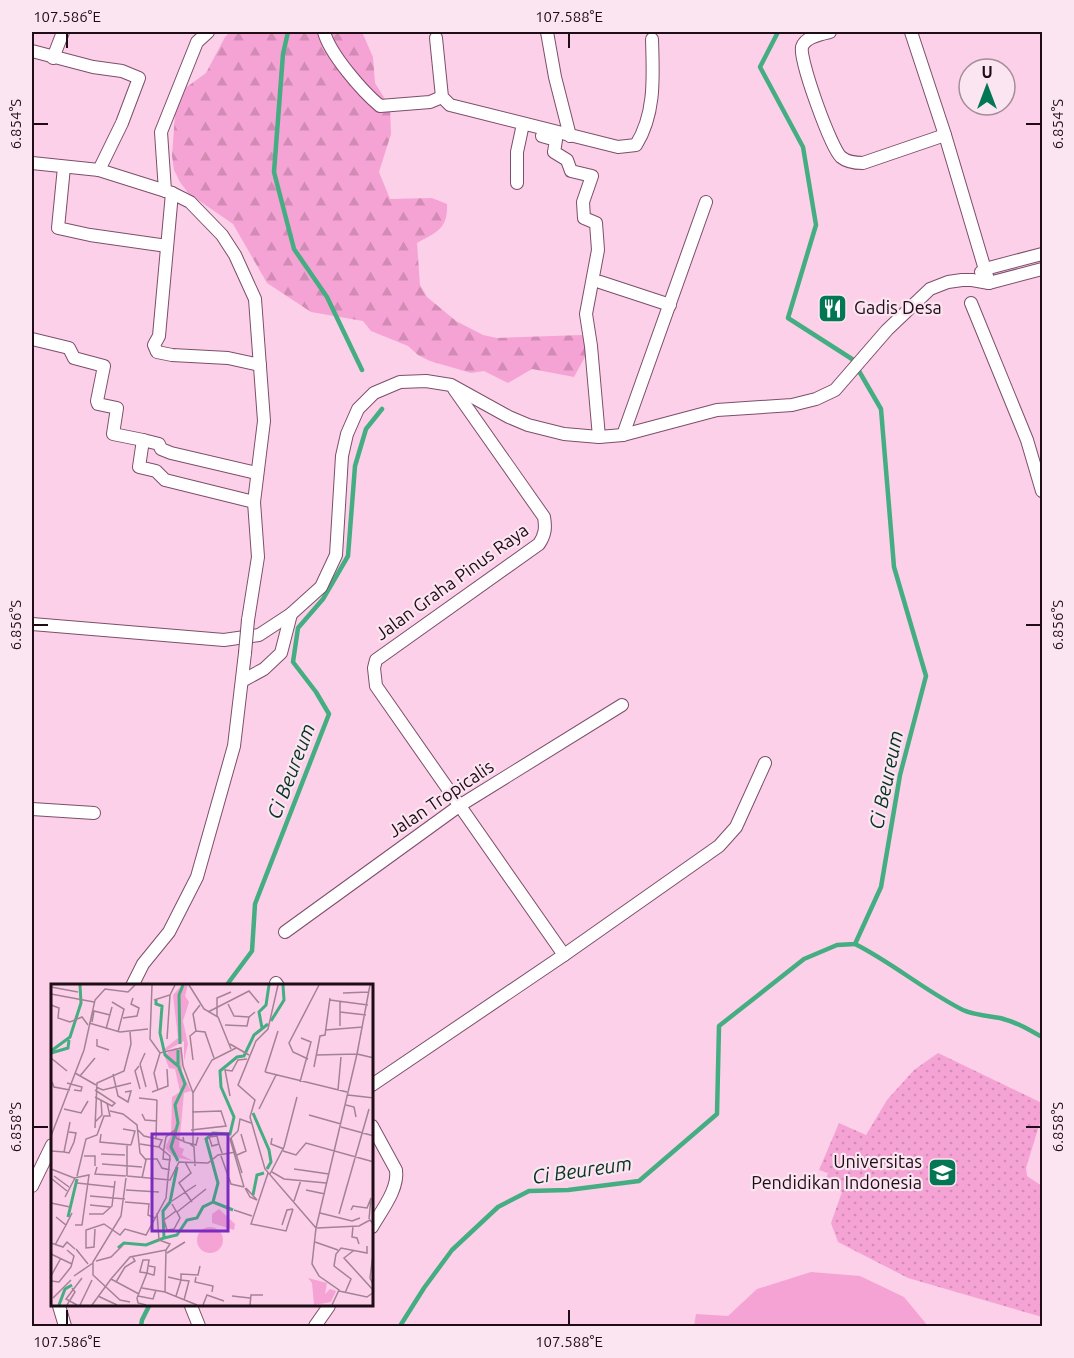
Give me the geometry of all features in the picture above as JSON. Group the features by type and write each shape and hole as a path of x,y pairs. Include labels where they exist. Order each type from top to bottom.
{"street":[{"path":"53,58 63,32"},
{"path":"208,32 197,42 160,132 168,192 167,246 159,336 154,345 157,352 172,355 228,358 260,365"},
{"path":"324,32 333,52 368,96 380,106 430,102 442,98"},
{"path":"547,32 555,77 570,136"},
{"path":"830,32 805,42 802,47 802,57 814,98 841,157 852,162 863,163 945,135"},
{"path":"911,32 945,135 989,283"},
{"path":"436,38 442,98 450,105 556,140 554,152 567,160 571,171 592,176 583,202 584,218 596,223 598,250 585,314 591,346 599,437"},
{"path":"522,127 618,147 636,145 643,133 651,109 652,39"},
{"path":"32,51 93,67 122,71 139,78 122,123 99,170"},
{"path":"517,183 517,152 522,127"},
{"path":"32,163 99,170 168,192 190,202 222,235 235,255 255,299 264,421 254,502 258,557 248,620 234,746 197,877 169,932 143,964 133,984"},
{"path":"64,167 58,228 167,246"},
{"path":"623,435 706,202"},
{"path":"972,280 985,268 1042,254"},
{"path":"32,624 224,640 259,635 291,614 321,587 336,555 342,456 347,434 358,409 374,393 400,382 426,381 451,385 508,417 528,425 564,434 599,437 623,435 717,410 792,405 816,399 835,390 887,330 930,289 948,282 972,280 989,283 1042,269"},
{"path":"600,282 669,305"},
{"path":"971,303 1027,440 1042,490"},
{"path":"32,339 69,348 74,358 104,366 97,401 98,404 117,408 113,434 159,444 161,449 171,453 256,473"},
{"name":"Jalan Graha Pinus Raya","path":"451,385 544,517 544,537 539,544 376,660 374,663 376,686 564,955"},
{"path":"143,440 139,467 156,471 165,480 254,502"},
{"path":"242,681 264,669 281,653 291,614"},
{"name":"Jalan Tropicalis","path":"285,932 459,806 622,705"},
{"path":"374,1083 564,955 719,846 736,827 765,763"},
{"path":"32,809 94,813"},
{"path":"374,1130 397,1176 396,1183 374,1223"},
{"path":"34,1179 51,1147"},
{"path":"60,1307 65,1326"},
{"path":"192,1307 199,1326"},
{"path":"315,1326 327,1307"}],"green space":[{"path":"230,32 362,32 373,57 375,83 390,107 391,134 379,172 390,199 432,198 447,204 446,219 440,229 417,243 420,285 427,297 456,321 483,335 497,338 582,335 591,346 574,377 532,369 508,383 484,371 471,373 430,361 418,355 408,346 371,331 363,321 311,312 267,283 233,224 188,193 174,170 172,156 176,101 184,89 206,73"},
{"path":"938,1053 1042,1103 1042,1116 1026,1168 1027,1176 1042,1186 1042,1317 908,1278 838,1242 831,1223 842,1192 825,1181 828,1173 819,1170 839,1123 866,1135 887,1100 914,1070"},
{"path":"811,1272 860,1276 904,1297 928,1326 694,1326 696,1314 728,1316 757,1289"}],"waterway":[{"path":"288,32 283,54 274,172 294,249 327,297 362,370"},
{"name":"Ci Beureum","path":"400,1326 452,1250 498,1207 529,1191 568,1190 639,1181 717,1114 719,1026 804,959 837,945 855,944 881,887 900,775 926,676 894,567 881,409 852,359 788,318 816,225 803,147 760,67 778,32"},
{"name":"Ci Beureum","path":"227,984 252,951 255,904 329,714 316,692 293,662 298,628 323,599 348,556 355,466 366,429 382,409"},
{"path":"855,944 963,1010 1006,1020 1042,1037"},
{"name":"Ci Beureum","path":"141,1326 148,1307"}],"place":[{"name":"Gadis Desa","path":"833,308"},
{"name":"Universitas Pendidikan Indonesia","path":"943,1172"}]}
